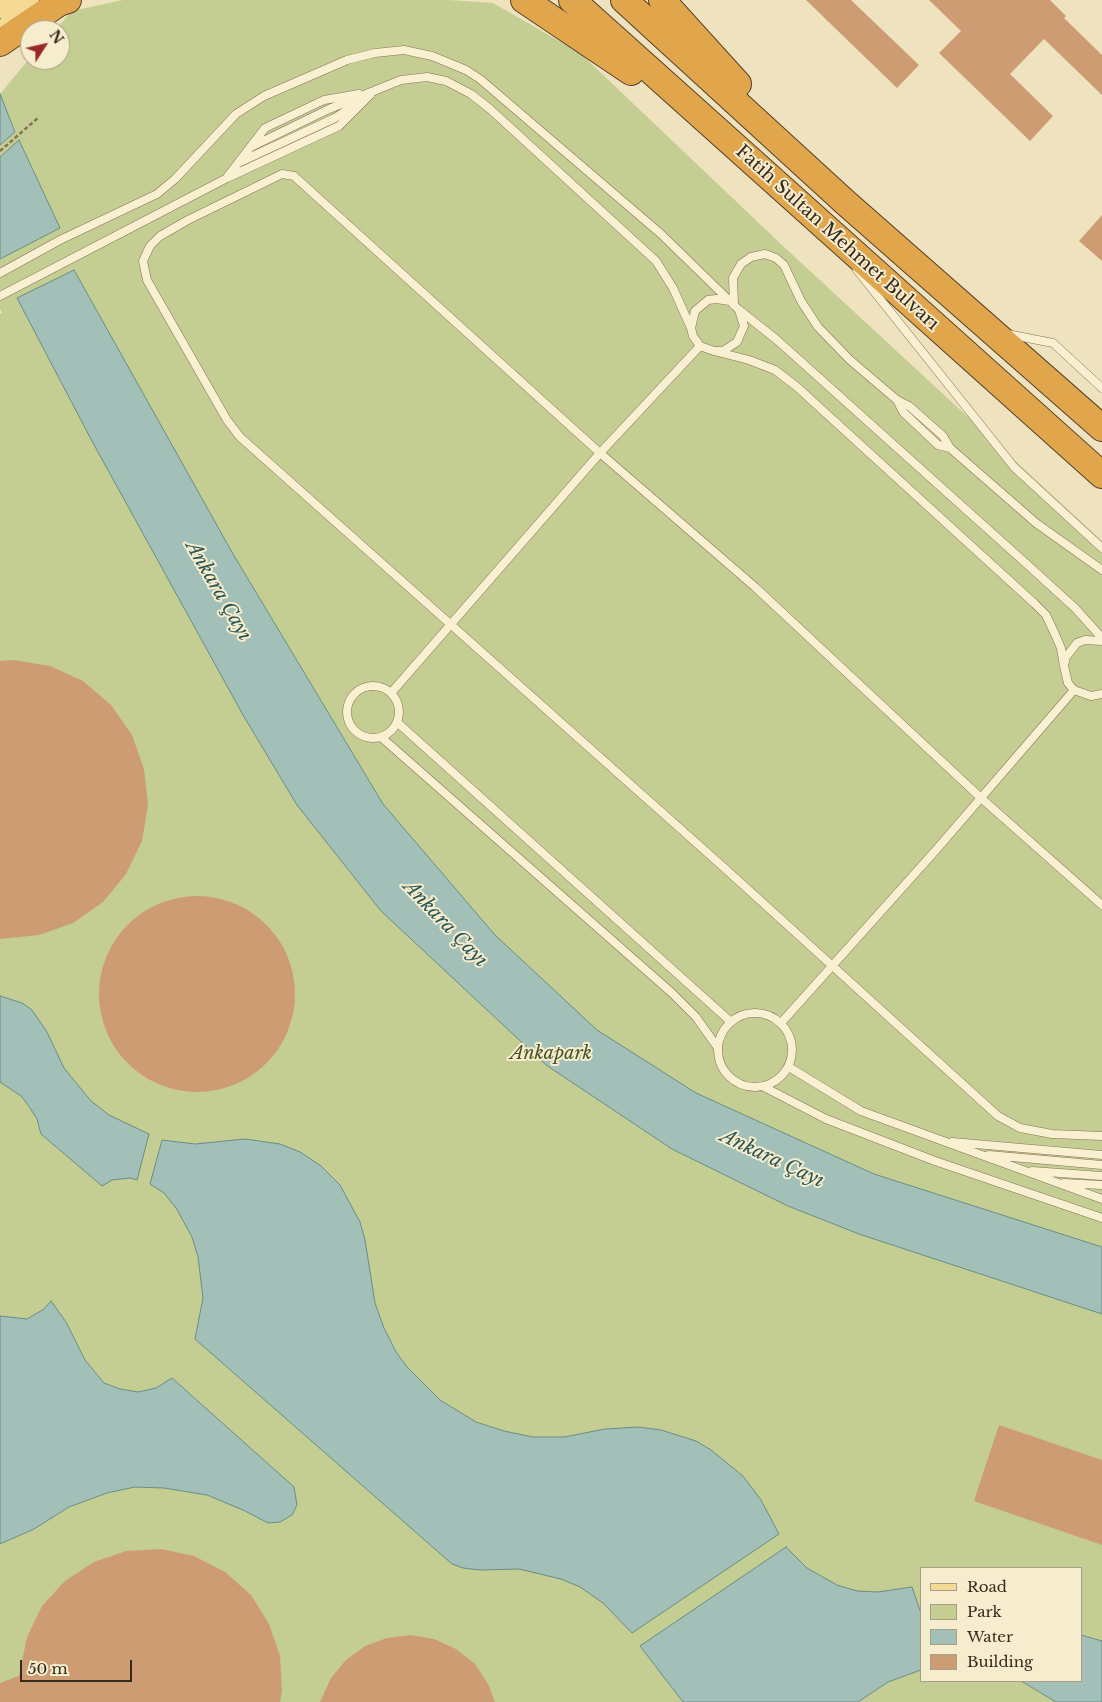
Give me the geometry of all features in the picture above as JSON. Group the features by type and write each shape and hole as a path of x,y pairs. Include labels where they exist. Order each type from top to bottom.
{"highway":[{"path":"0,43 60,3 68,0"},
{"path":"524,0 716,130"},
{"name":"Fatih Sultan Mehmet Bulvarı","path":"572,0 1102,475"},
{"name":"Fatih Sultan Mehmet Bulvarı","path":"624,0 846,204 1102,428"},
{"path":"662,0 846,204"}],"main road":[{"path":"0,7 5,0"},
{"path":"0,38 28,0"}],"lane":[{"path":"0,273 60,240 157,194 175,180 236,114 264,96 347,60 375,53 404,50 432,56 466,70 480,79 661,234 734,305 777,340 1030,567 1074,608 1102,639"},
{"path":"227,178 250,147 330,109 401,80 427,77 446,81 471,94 656,261 673,288 693,336 700,346 749,360 775,370 796,386 1035,604 1046,616 1061,648 1068,683 1074,690 1082,694 1101,694"},
{"path":"239,162 335,118 374,92"},
{"path":"0,296 227,178 339,126 374,92"},
{"path":"1102,905 981,798 755,587 600,454 294,176 282,174 188,220 160,236 150,246 143,261 146,280 222,412 240,437 998,1116 1020,1128 1052,1134 1102,1136"},
{"path":"815,218 845,256"},
{"path":"714,351 731,348 742,335 744,326 734,305 733,278 742,264 751,257 765,254 776,258 784,265 802,301 818,327 850,360 896,400 909,406 942,436 950,448 1036,523 1102,570"},
{"path":"851,264 1014,467 1102,548"},
{"path":"691,328 692,319 700,305 716,299 734,305"},
{"path":"992,331 1053,343 1102,388"},
{"path":"391,693 600,454 700,346"},
{"path":"1064,666 1070,649 1077,643 1085,640 1102,639"},
{"path":"376,686 391,693 400,708 398,723 391,732 381,737 368,738 353,729 347,712 348,704 359,690 376,686"},
{"path":"781,1023 981,798 1074,690"},
{"path":"398,723 731,1022"},
{"path":"381,737 672,993 696,1017 718,1048"},
{"path":"748,1013 761,1013 781,1023 790,1035 793,1048 789,1067 778,1080 764,1087 756,1088 743,1086 732,1080 721,1066 718,1048 720,1036 731,1022 748,1013"},
{"path":"789,1067 861,1112 1102,1199"},
{"path":"764,1087 826,1119 935,1161 1102,1218"},
{"path":"940,1141 1045,1152 1102,1155"},
{"path":"979,1154 1102,1165"},
{"path":"1023,1170 1102,1176"},
{"path":"1052,1182 1102,1185"},
{"path":"1083,1192 1102,1194"}],"path":[{"path":"0,151 39,117"}],"green space":[{"name":"Ankapark","path":"123,0 449,0 493,3 580,53 783,246 1102,541 1102,1702 0,1702 0,314 2,313 0,309 0,94 20,70 70,70 70,20 64,20 72,11"}],"water":[{"path":"0,94 15,132 0,145"},
{"path":"19,140 60,228 0,259 0,157"},
{"name":"Ankara Çayı","path":"74,270 233,554 383,804 495,935 597,1030 696,1093 874,1174 1102,1247 1102,1314 859,1234 788,1206 672,1149 546,1065 381,911 297,805 243,715 93,443 17,298"},
{"path":"0,996 22,1003 32,1010 47,1032 64,1068 91,1101 109,1115 149,1134 137,1180 130,1178 112,1180 102,1186 41,1134 37,1119 21,1096 0,1082"},
{"path":"245,1139 280,1144 300,1152 321,1166 340,1185 360,1222 365,1240 375,1303 384,1328 396,1352 408,1368 440,1400 476,1422 504,1431 533,1437 564,1437 605,1429 638,1427 661,1430 696,1441 711,1450 743,1476 761,1500 779,1534 632,1633 603,1603 580,1587 561,1579 519,1569 480,1570 463,1568 452,1564 195,1339 203,1298 198,1257 192,1237 176,1208 164,1193 150,1184 162,1140 195,1144"},
{"path":"51,1301 66,1322 85,1360 104,1383 120,1389 138,1392 156,1388 172,1378 294,1487 297,1505 292,1515 280,1522 268,1523 207,1495 164,1488 135,1487 107,1493 69,1507 34,1529 0,1544 0,1316 27,1319 44,1309"},
{"path":"786,1547 807,1568 837,1585 857,1591 878,1592 912,1587 920,1610 920,1670 888,1682 858,1702 683,1702 640,1646"},
{"path":"1082,1635 1102,1641 1102,1702 1056,1702 1023,1682 1082,1682"}],"building":[{"path":"806,0 851,0 919,65 897,88"},
{"path":"929,0 1050,0 1066,16 1064,18 1102,55 1102,95 1044,39 1010,74 1053,116 1030,141 939,53 961,31"},
{"path":"1102,215 1102,261 1079,241"},
{"path":"14,660 50,666 83,681 111,705 132,735 144,769 148,805 142,841 126,874 103,902 73,923 39,935 0,939 0,661"},
{"path":"197,896 216,898 243,908 259,918 273,932 287,957 293,975 295,994 293,1013 283,1040 273,1056 259,1070 234,1084 216,1090 197,1092 178,1090 151,1080 135,1070 121,1056 107,1031 101,1013 99,994 101,975 111,948 121,932 135,918 160,904 178,898"},
{"path":"999,1425 1102,1460 1102,1545 974,1501"},
{"path":"161,1549 194,1556 225,1572 251,1595 269,1624 280,1656 282,1691 280,1702 0,1702 0,1683 19,1676 27,1637 42,1606 65,1581 94,1562 126,1551"},
{"path":"411,1635 434,1639 456,1649 475,1664 488,1684 495,1702 320,1702 331,1678 346,1660 365,1646 387,1638"}]}
